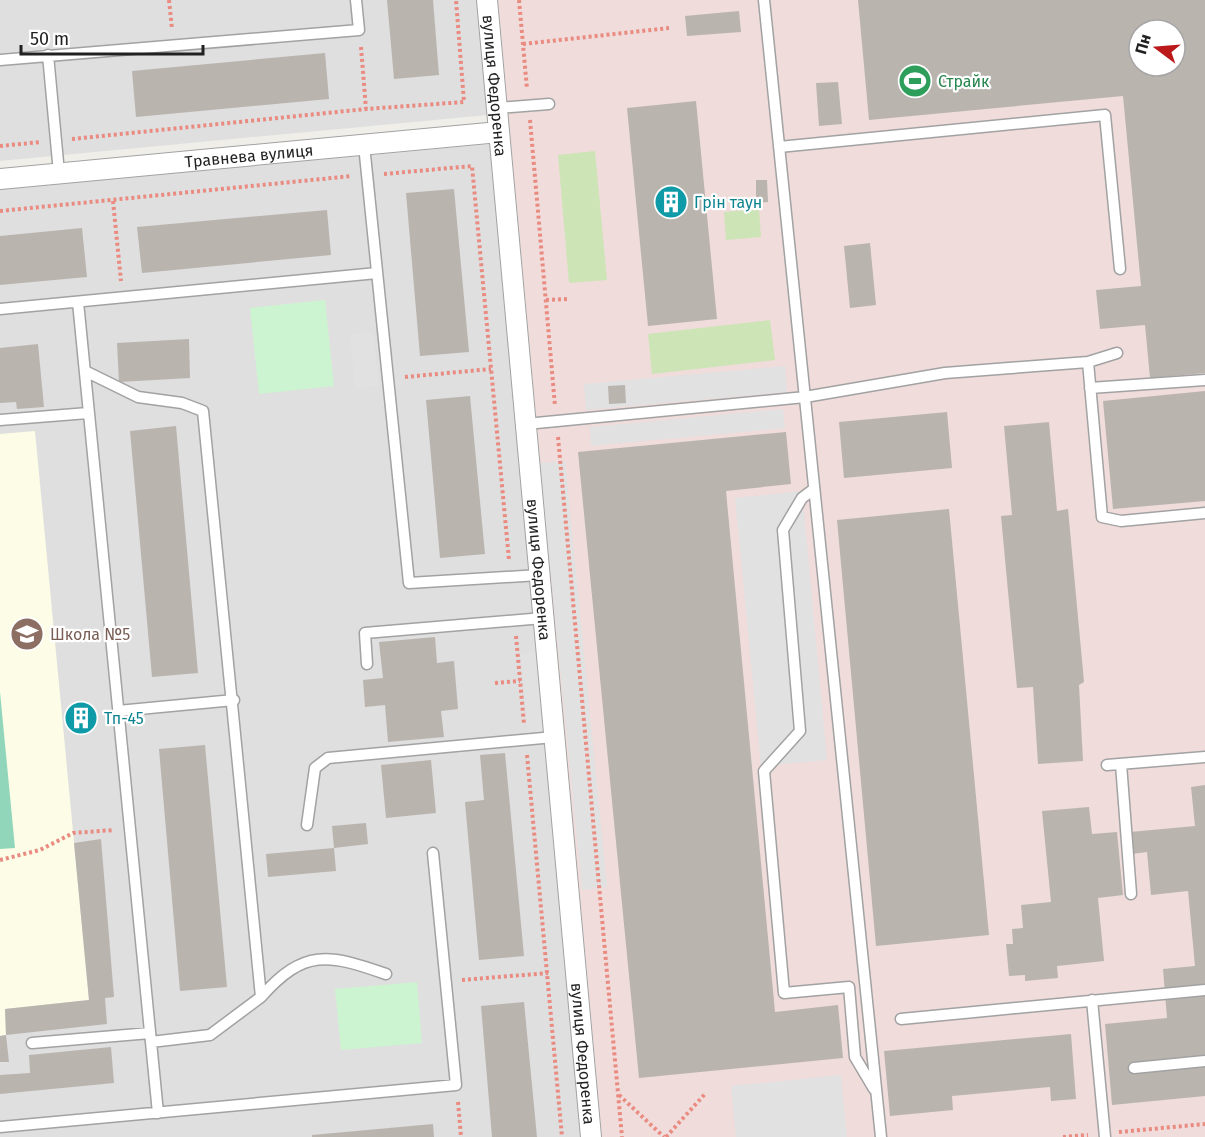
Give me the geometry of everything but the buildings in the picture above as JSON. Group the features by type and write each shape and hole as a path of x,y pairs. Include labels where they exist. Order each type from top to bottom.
{"street":[{"name":"вулиця Федоренка","path":"487,0 591,1137"},
{"name":"Травнева вулиця","path":"0,179 499,132"}],"lane":[{"path":"0,60 359,30 356,0"},
{"path":"764,0 881,1137"},
{"path":"48,55 59,173"},
{"path":"497,108 549,104"},
{"path":"779,147 1106,115 1120,269"},
{"path":"364,145 409,583 540,574"},
{"path":"0,309 377,273"},
{"path":"78,302 158,1113"},
{"path":"526,424 805,397 945,373 1088,362 1117,353"},
{"path":"1088,362 1102,517 1121,521 1205,513"},
{"path":"85,370 138,397 182,403 203,411 234,700 261,997"},
{"path":"1090,388 1205,380"},
{"path":"0,420 88,413"},
{"path":"814,489 802,498 783,530 800,731 764,771 784,993 849,987 855,1057 876,1092"},
{"path":"367,664 365,633 543,618"},
{"path":"117,711 234,700"},
{"path":"306,825 315,768 328,758 554,737"},
{"path":"1107,765 1205,757"},
{"path":"1121,764 1131,894"},
{"path":"0,1127 456,1085 433,853"},
{"path":"32,1043 210,1035 261,997 281,974 306,961 333,960 386,974"},
{"path":"901,1019 1205,990"},
{"path":"1092,1000 1104,1135"},
{"path":"1134,1068 1205,1061"}],"path":[{"path":"169,0 173,45"},
{"path":"0,147 366,109 464,102 456,0"},
{"path":"519,0 622,1137"},
{"path":"523,44 669,28"},
{"path":"359,30 366,109"},
{"path":"0,211 472,166 510,576"},
{"path":"113,201 122,298"},
{"path":"546,300 567,299"},
{"path":"388,379 491,369"},
{"path":"514,621 562,1137"},
{"path":"495,683 520,681"},
{"path":"0,860 40,850 73,833 129,828"},
{"path":"446,981 548,973"},
{"path":"456,1085 461,1137"},
{"path":"619,1095 665,1137 705,1094"},
{"path":"1063,1137 1205,1124"}],"shaded area":[{"path":"0,0 477,0 488,115 0,161"},
{"path":"498,0 1205,0 1205,1137 602,1137"},
{"path":"491,144 581,1137 0,1137 0,189"},
{"path":"373,332 379,386 355,389 350,334"},
{"path":"785,366 787,392 586,410 584,384"},
{"path":"783,409 785,428 591,446 590,427"},
{"name":"Школа №5","path":"35,431 89,1000 5,1009 6,1035 0,1036 0,434"},
{"path":"565,461 607,887 582,890 540,463"},
{"path":"802,491 827,760 761,766 735,498"},
{"path":"537,652 544,734 528,736 521,654"},
{"path":"841,1075 847,1137 736,1137 731,1086"}],"green space":[{"path":"595,151 607,280 569,283 558,155"},
{"path":"759,209 761,237 726,240 724,212"},
{"path":"325,300 334,386 259,394 250,308"},
{"path":"770,320 775,360 652,374 648,334"},
{"path":"0,692 15,848 0,849"},
{"path":"417,982 422,1043 341,1050 335,989"}],"place":[{"name":"Страйк","path":"915,81"},
{"name":"Грін таун","path":"671,202"},
{"name":"Школа №5","path":"27,634"},
{"name":"Тп-45","path":"81,718"}]}
